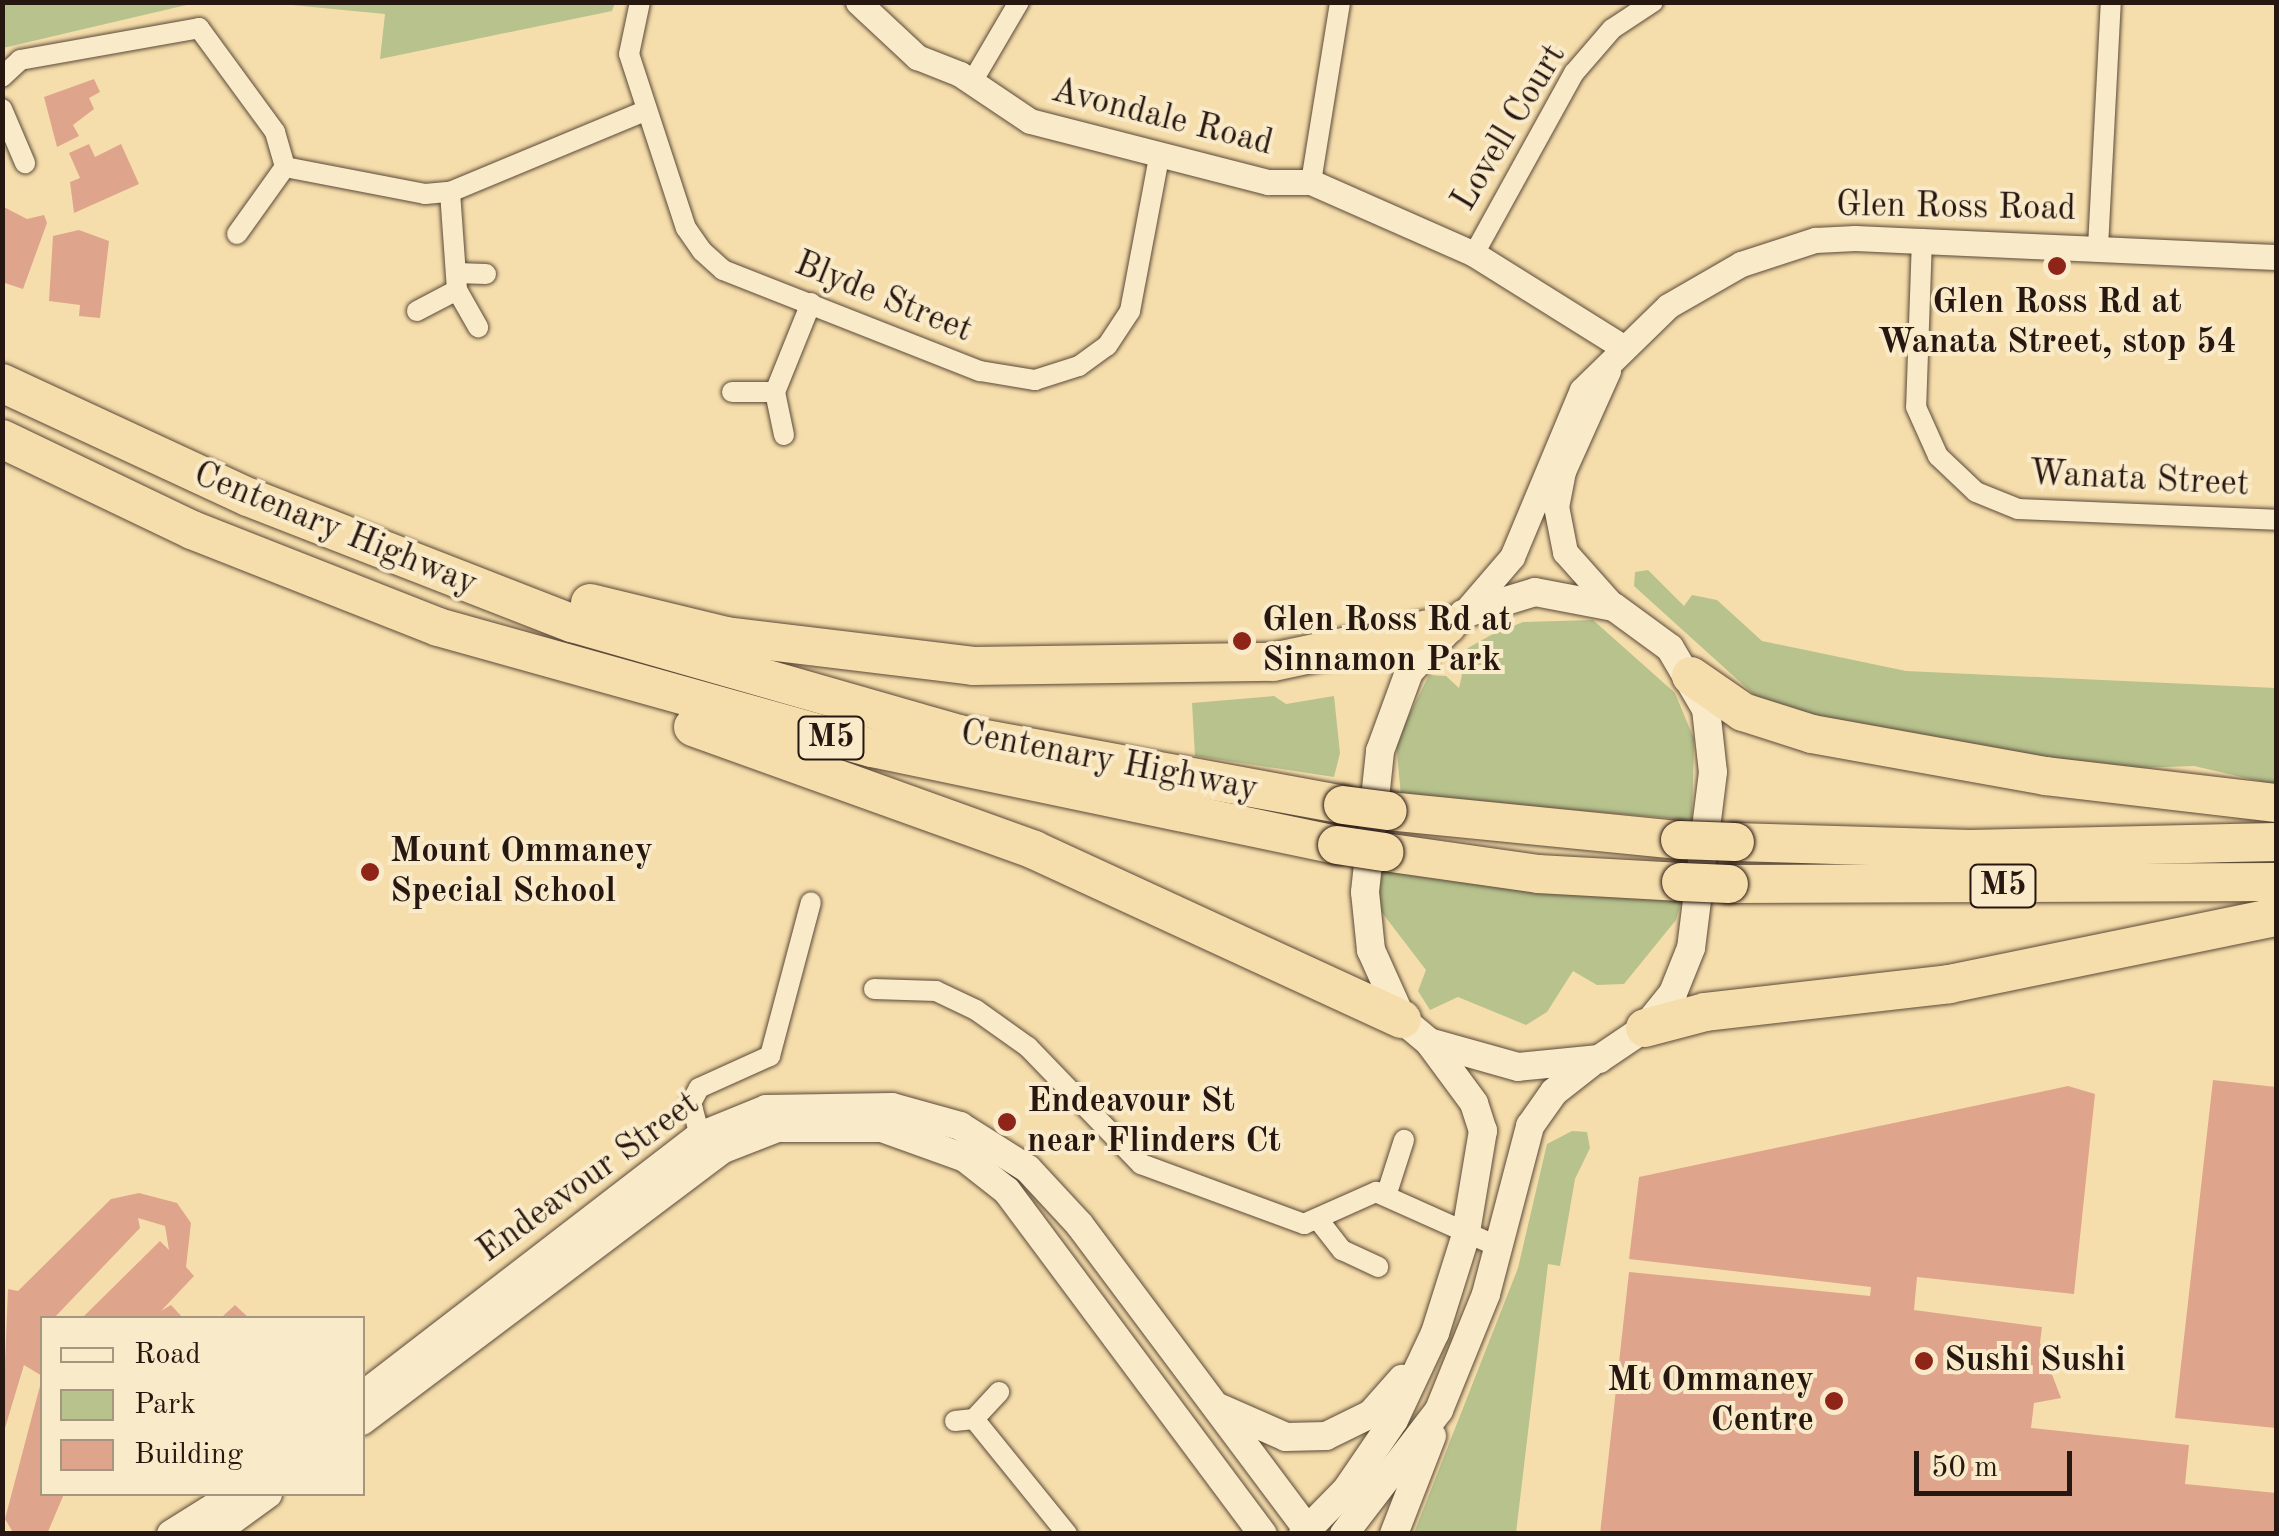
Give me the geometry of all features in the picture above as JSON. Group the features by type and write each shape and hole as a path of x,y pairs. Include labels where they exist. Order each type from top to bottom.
{"highway":[{"name":"Centenary Highway","path":"2,383 248,497 516,602 958,734 1342,805 1680,840 1970,849 2276,842"},
{"name":"Centenary Highway","path":"2,439 335,590 872,748 1336,845 1538,874 1730,884 2276,882"},
{"path":"335,590 388,627 846,777 1034,850 1416,1031"},
{"path":"516,602 549,591 726,636 973,666 1273,662 1455,620"},
{"path":"1691,676 1743,712 1812,734 2046,776 2276,803"},
{"path":"1645,1028 1705,1012 1949,984 2276,917"}],"main road":[{"path":"1306,1530 1372,1457 1433,1337 1464,1238 1483,1131 1474,1103 1416,1031 1370,950 1366,872 1387,721 1409,672 1455,620 1535,592 1614,607 1656,634 1691,676 1713,744 1695,922 1678,982 1645,1028 1554,1092 1530,1126 1499,1247 1394,1534"},
{"path":"1416,1031 1518,1068 1599,1058"},
{"name":"Endeavour Street","path":"365,1394 700,1136 766,1109 848,1103 921,1112 989,1141 1079,1224 1306,1530"},
{"name":"Endeavour Street","path":"365,1420 721,1150 777,1128 882,1128 965,1158 1007,1190 1263,1534"},
{"path":"1214,1405 1286,1437 1326,1436 1371,1414 1433,1337"},
{"path":"1344,1534 1439,1410"},
{"path":"171,1534 232,1496"},
{"path":"213,1534 265,1496"}],"street":[{"name":"Blyde Street","path":"640,2 628,54 686,228 702,251 724,270 1010,378 1036,380 1079,366 1107,346 1130,311 1159,158"},
{"name":"Avondale Road","path":"858,2 931,67 972,82 1030,121 1159,158 1268,182 1311,182 1474,254 1618,355"},
{"path":"972,82 1019,2"},
{"path":"1311,182 1340,2"},
{"name":"Lovell Court","path":"1474,254 1574,73 1612,29 1653,2"},
{"path":"2098,247 2111,2"},
{"path":"2,77 20,60 199,28 274,132 286,168"},
{"path":"286,168 398,193 450,192 647,110"},
{"path":"4,122 24,163"},
{"path":"237,234 286,168"},
{"path":"450,192 457,282 478,327"},
{"name":"Glen Ross Road","path":"1455,620 1505,571 1572,408 1668,306 1754,259 1815,240 1922,239 2276,257"},
{"name":"Wanata Street","path":"1922,239 1916,406 1938,456 1976,492 2018,509 2276,520"},
{"path":"417,311 457,282 486,274"},
{"path":"784,434 776,392 812,303"},
{"name":"Glen Ross Road","path":"1614,607 1565,552 1556,506 1563,471 1618,355"},
{"path":"732,392 776,392"},
{"path":"700,1136 691,1103 698,1088 770,1056 811,902"},
{"path":"874,989 936,991 976,1010 1028,1046 1141,1164 1304,1224 1320,1222 1354,1199 1386,1196 1464,1238 1499,1247"},
{"path":"1386,1196 1404,1140"},
{"path":"1320,1222 1342,1250 1378,1267"},
{"path":"999,1392 964,1420 1067,1534"}],"green space":[{"path":"3,2 195,2 195,3 3,48"},
{"path":"615,2 612,11 380,59 385,14 271,3"},
{"path":"1648,570 1684,606 1692,595 1717,600 1762,641 1906,671 2276,688 2276,785 2194,766 2104,769 1770,709 1634,586 1635,572"},
{"path":"1593,620 1675,693 1694,739 1692,820 1401,796 1396,742 1429,675 1446,676 1459,688 1468,648 1491,635 1523,622"},
{"path":"1274,696 1286,704 1334,696 1340,753 1334,777 1195,756 1192,703"},
{"path":"1376,866 1683,894 1676,920 1624,984 1597,985 1573,971 1547,1012 1526,1025 1458,997 1430,1010 1418,991 1426,970 1380,910"},
{"path":"1572,1131 1587,1132 1590,1148 1575,1179 1560,1266 1548,1264 1516,1533 1414,1533 1518,1268 1547,1144"}],"building":[{"path":"94,79 100,92 89,98 94,109 73,125 79,136 57,147 44,97"},
{"path":"89,144 95,157 121,144 139,184 74,213 70,182 80,178 69,153"},
{"path":"2,206 27,219 44,215 47,223 23,289 2,282"},
{"path":"79,230 109,241 100,318 79,316 80,305 49,301 53,236"},
{"path":"2213,1080 2276,1087 2276,1428 2175,1418"},
{"name":"Mt Ommaney Centre","path":"2068,1086 2095,1094 2074,1294 1917,1277 1914,1310 2042,1327 2040,1343 2061,1398 2034,1403 2031,1428 2189,1445 2185,1484 2276,1493 2276,1534 1600,1534 1629,1272 1870,1296 1871,1287 1629,1259 1639,1177"},
{"path":"139,1193 177,1203 191,1223 186,1267 194,1276 161,1311 171,1305 181,1316 84,1316 160,1241 169,1250 165,1226 138,1218 140,1228 56,1316 40,1316 40,1375 24,1365 2,1438 8,1289 18,1291 111,1199"},
{"path":"235,1305 247,1316 223,1316"},
{"path":"40,1386 40,1496 63,1496 47,1534 14,1534 5,1519"}],"place":[{"name":"Glen Ross Rd at Wanata Street, stop 54","path":"2057,266"},
{"name":"Glen Ross Rd at Sinnamon Park","path":"1242,641"},
{"name":"Mount Ommaney Special School","path":"370,872"},
{"name":"Endeavour St near Flinders Ct","path":"1007,1122"},
{"name":"Sushi Sushi","path":"1924,1361"},
{"name":"Mt Ommaney Centre","path":"1834,1401"}]}
